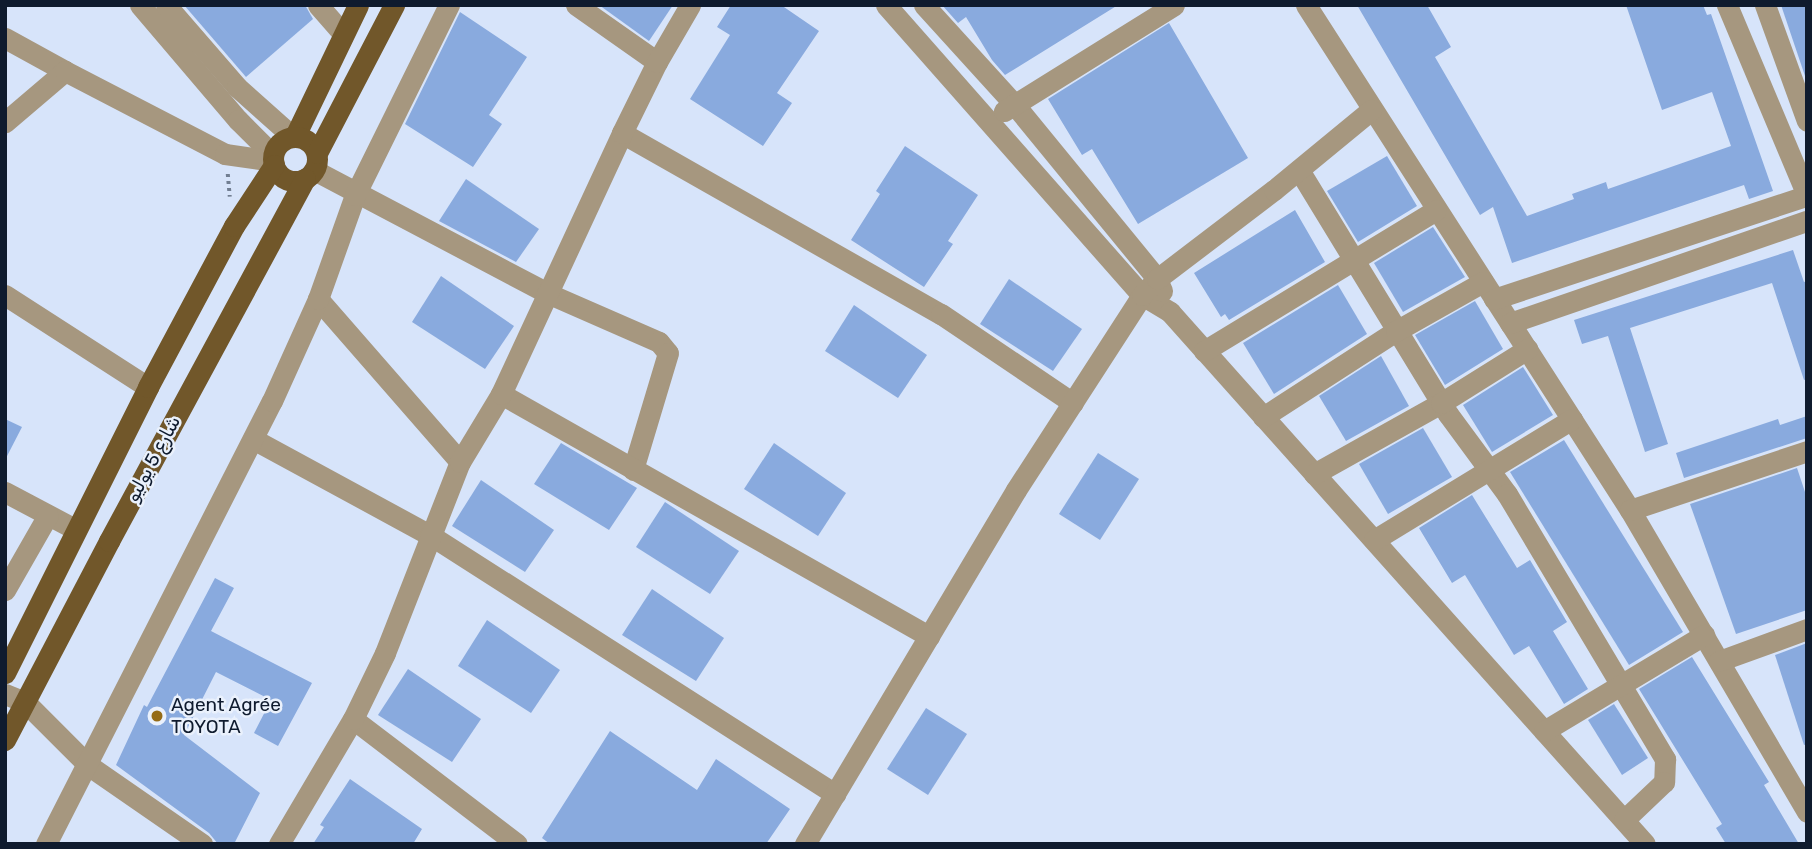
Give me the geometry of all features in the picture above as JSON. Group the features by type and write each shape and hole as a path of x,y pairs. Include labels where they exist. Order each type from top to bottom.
{"main road":[{"path":"294,136 358,5"},
{"name":"شارع 5 يوليو","path":"5,740 312,167 394,5"},
{"path":"294,136 310,141 312,167 286,179 273,160 279,142 294,136"},
{"name":"شارع 5 يوليو","path":"5,673 148,387 234,226 273,160"}],"street":[{"path":"140,5 273,160"},
{"path":"166,5 237,87 294,136"},
{"path":"318,5 342,33"},
{"path":"46,844 253,439 318,299 355,195 449,5"},
{"path":"576,5 657,62"},
{"path":"279,844 353,719 385,653 460,462 501,394 622,133 657,62 690,5"},
{"path":"886,5 1142,295 1170,312 1645,844"},
{"path":"924,5 1014,104 1157,279 1170,312"},
{"path":"990,120 1174,5"},
{"path":"1306,5 1630,510 1719,661 1799,780 1807,812"},
{"path":"1263,417 1396,331 1489,290 1805,198 1727,5"},
{"path":"1765,5 1807,121"},
{"path":"5,38 225,154 273,160"},
{"path":"5,122 65,71"},
{"path":"805,844 1016,489 1142,295 1157,279 1299,170 1371,110"},
{"path":"622,133 941,314 1073,403"},
{"path":"312,167 355,195 547,293 659,342 668,353 633,470"},
{"path":"1299,170 1441,403 1507,494 1667,765 1664,782 1624,820"},
{"path":"1204,351 1436,210"},
{"path":"1510,323 1807,221"},
{"path":"5,295 148,387"},
{"path":"318,299 460,462"},
{"path":"1314,474 1441,403 1527,349"},
{"path":"501,394 929,636"},
{"path":"1374,540 1572,419"},
{"path":"253,439 430,535 835,794"},
{"path":"1630,510 1807,451"},
{"path":"5,492 75,529"},
{"path":"5,590 48,514"},
{"path":"1719,661 1807,629"},
{"path":"1544,731 1704,635"},
{"path":"5,694 25,702 88,765 202,844"},
{"path":"353,719 488,835 517,844"}],"path":[{"path":"225,154 234,226"}],"building":[{"path":"184,5 305,5 313,19 246,77"},
{"path":"599,5 673,5 649,41"},
{"path":"731,5 781,5 819,31 777,93 792,103 763,146 690,99 730,35 717,27"},
{"path":"942,5 1118,5 1005,75 992,60 966,17 958,23"},
{"path":"1357,5 1427,5 1451,47 1435,57 1527,216 1574,199 1572,194 1606,182 1608,189 1731,146 1712,92 1662,110 1626,5 1703,5 1707,15 1711,14 1773,191 1749,199 1744,185 1512,263 1493,207 1480,215"},
{"path":"1781,5 1807,5 1807,76 1805,76"},
{"path":"460,12 527,57 489,115 502,124 473,167 405,124"},
{"path":"1169,23 1248,158 1138,224 1092,149 1082,155 1048,99"},
{"path":"905,146 978,195 948,241 953,244 924,287 851,240 880,194 876,191"},
{"path":"1387,156 1417,206 1358,242 1327,191"},
{"path":"466,179 539,229 516,262 439,221"},
{"path":"1295,210 1325,262 1229,320 1225,314 1221,317 1194,273"},
{"path":"1433,227 1465,277 1403,312 1374,263"},
{"path":"1793,250 1804,282 1807,281 1807,379 1804,380 1772,283 1630,328 1668,444 1645,452 1608,336 1582,344 1574,320"},
{"path":"441,276 514,326 485,369 412,322"},
{"path":"1009,279 1082,329 1053,371 980,324"},
{"path":"1338,285 1367,334 1274,394 1243,343"},
{"path":"1475,301 1503,349 1445,385 1415,335"},
{"path":"854,305 927,355 898,398 825,351"},
{"path":"1381,356 1409,406 1346,441 1319,396"},
{"path":"1523,367 1553,415 1492,452 1463,405"},
{"path":"1807,416 1807,438 1684,478 1676,453 1778,419 1780,425"},
{"path":"5,419 22,427 5,460"},
{"path":"1423,428 1452,477 1388,514 1359,464"},
{"path":"1564,440 1683,632 1629,665 1510,472"},
{"path":"561,443 637,488 609,530 534,484"},
{"path":"774,443 846,493 818,536 744,489"},
{"path":"1098,453 1139,479 1100,540 1059,514"},
{"path":"1797,468 1807,498 1807,610 1736,634 1690,504"},
{"path":"481,480 554,530 525,572 452,526"},
{"path":"1472,495 1517,568 1530,560 1567,622 1553,631 1588,689 1564,704 1529,646 1514,655 1465,575 1452,583 1419,528"},
{"path":"665,502 739,551 710,594 636,547"},
{"path":"215,578 234,588 211,631 312,683 278,746 254,733 271,700 216,672 184,735 260,793 234,844 218,844 209,833 116,765 144,705 147,707"},
{"path":"652,589 724,638 696,681 622,635"},
{"path":"487,620 560,670 531,713 458,666"},
{"path":"1807,643 1807,744 1804,745 1775,655"},
{"path":"1692,657 1769,782 1764,785 1799,844 1726,844 1716,828 1722,824 1639,689"},
{"path":"408,669 481,719 452,762 378,715"},
{"path":"1614,704 1648,758 1622,775 1588,720"},
{"path":"926,708 967,734 928,795 887,769"},
{"path":"610,731 697,790 716,759 790,809 766,844 550,844 542,838"},
{"path":"350,779 422,829 413,844 313,844 324,827 320,825"}],"place":[{"name":"Agent Agrée TOYOTA","path":"157,716"}]}
